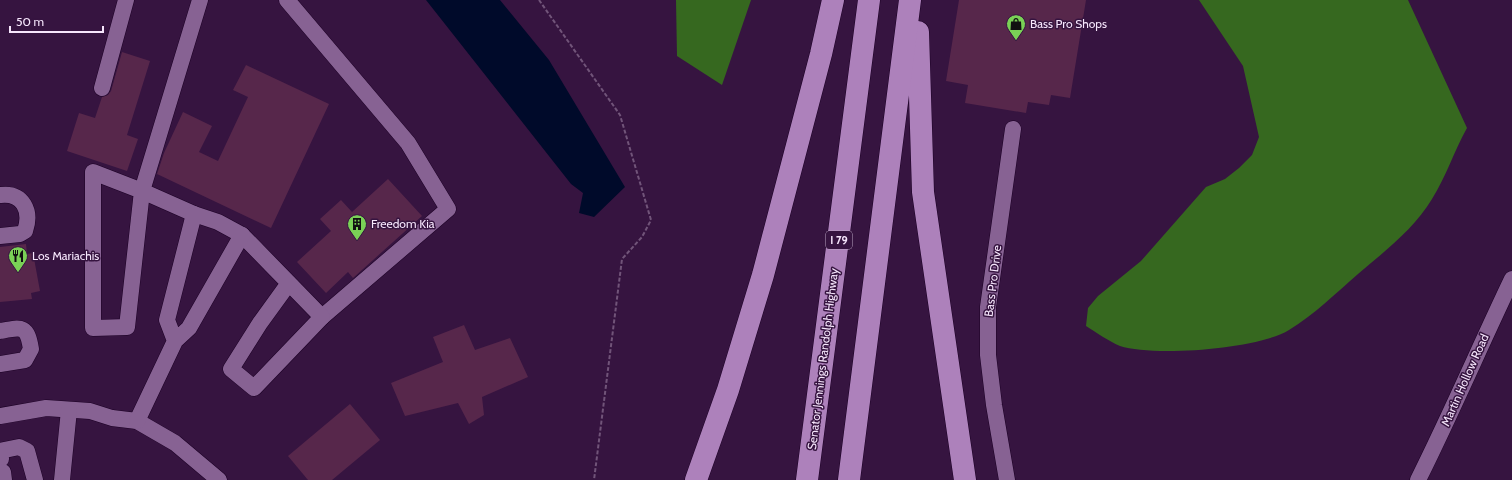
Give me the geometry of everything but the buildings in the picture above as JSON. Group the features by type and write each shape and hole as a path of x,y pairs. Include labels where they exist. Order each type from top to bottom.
{"highway":[{"path":"696,480 728,390 763,275 834,0"},
{"name":"Senator Jennings Randolph Highway","path":"807,480 869,0"},
{"path":"849,480 910,0"},
{"path":"921,0 918,42 923,192 965,480"}],"street":[{"path":"102,88 126,0"},
{"path":"200,0 142,191 127,327 93,328 93,172 142,191 194,214 218,222 242,235 322,317"},
{"path":"287,0 408,143 448,209 322,317 254,388 231,369 260,323 288,283"},
{"name":"Bass Pro Drive","path":"1007,480 994,405 988,355 988,307 1013,130"},
{"path":"0,195 9,194 20,199 25,206 28,224 25,231 20,234 0,236"},
{"path":"175,341 167,320 194,214"},
{"path":"137,421 175,341 189,328 242,235"},
{"name":"Martin Hollow Road","path":"1418,480 1451,414 1468,371 1512,279"},
{"path":"0,331 19,328 24,330 28,334 31,349 25,360 0,364"},
{"path":"0,416 46,408 90,411 112,418 137,421 175,444 219,480"},
{"path":"46,480 62,478 69,410"},
{"path":"3,471 0,451 19,447 27,451 35,480"}],"path":[{"path":"539,0 620,115 651,220 642,237 622,259 594,480"}],"green space":[{"path":"676,0 751,0 722,85 677,56"},
{"path":"1199,0 1408,0 1467,128 1437,191 1425,210 1408,230 1325,304 1289,330 1275,337 1255,342 1206,349 1157,351 1120,346 1086,326 1088,308 1098,296 1141,261 1206,187 1225,179 1252,155 1259,137 1243,66"}],"water":[{"path":"426,0 500,0 549,60 625,187 594,217 579,213 583,193 571,184"}],"place":[{"name":"Bass Pro Shops","path":"1016,41"},
{"name":"Freedom Kia","path":"357,241"},
{"name":"Los Mariachis","path":"18,273"}]}
